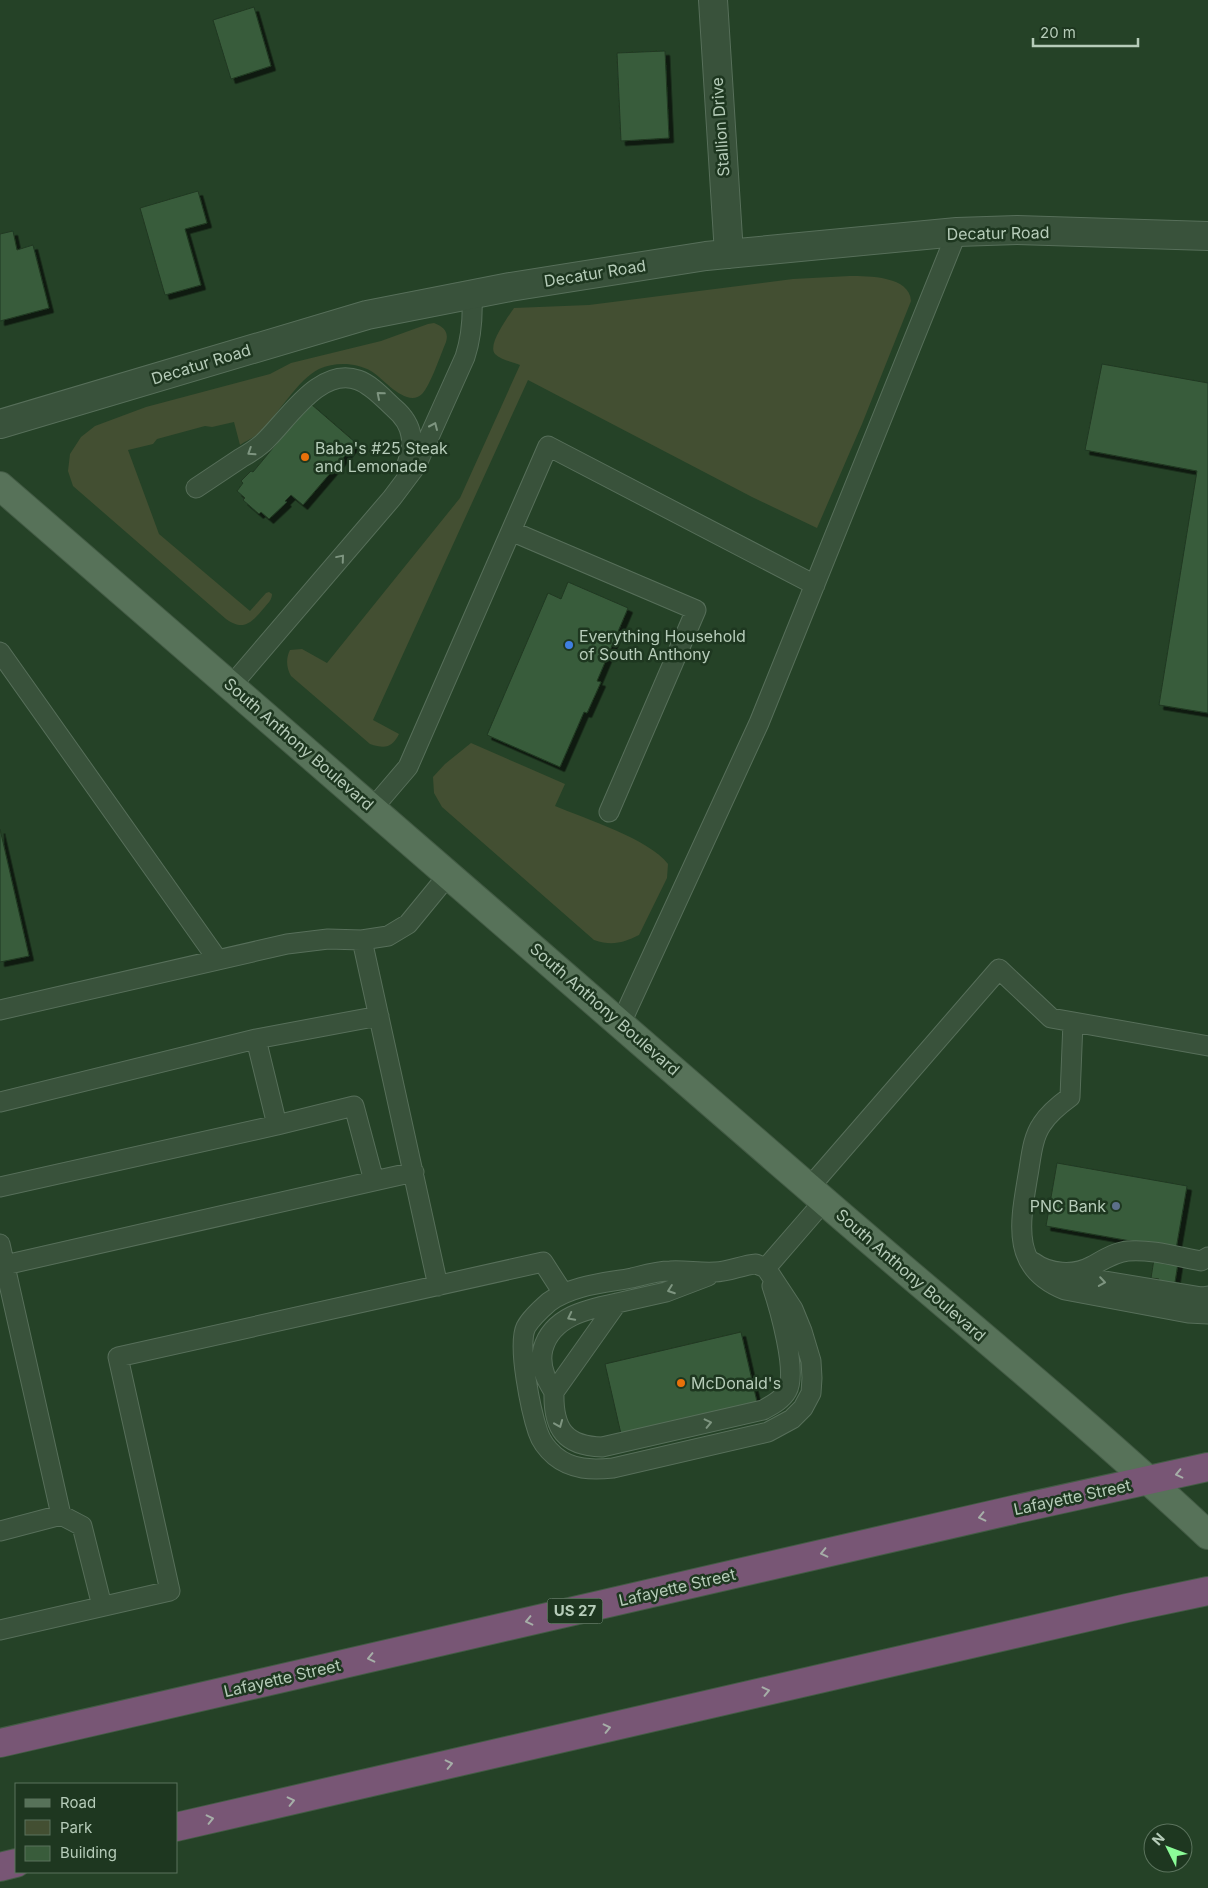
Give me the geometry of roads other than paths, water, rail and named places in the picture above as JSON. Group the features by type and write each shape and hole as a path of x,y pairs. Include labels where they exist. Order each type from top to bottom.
{"highway":[{"name":"Lafayette Street","path":"0,1743 1008,1511 1208,1467"},
{"path":"178,1827 1208,1591"},
{"path":"0,1867 15,1863"}],"main road":[{"name":"South Anthony Boulevard","path":"0,486 816,1194 1150,1480 1208,1535"}],"street":[{"name":"Stallion Drive","path":"713,0 728,254"},
{"name":"Decatur Road","path":"0,424 367,315 510,287 696,257 957,232 1017,230 1208,236"}],"lane":[{"path":"621,1023 759,723 957,232"},
{"path":"231,686 392,498 416,466 465,357 471,339 473,321 472,295"},
{"path":"196,488 261,445 321,385 334,379 347,377 359,380 370,387 398,412 408,424 412,437 411,454 392,498"},
{"path":"373,808 408,767 548,446 815,585"},
{"path":"511,531 696,610 609,812"},
{"path":"0,652 218,960"},
{"path":"0,1010 287,944 328,939 362,940 388,936 408,924 449,874"},
{"path":"362,940 438,1286"},
{"path":"766,1268 816,1194 999,969 1051,1018 1208,1046"},
{"path":"0,1102 256,1039 379,1016"},
{"path":"1073,1022 1070,1097 1054,1109 1041,1125 1032,1150 1020,1218 1021,1237 1026,1253 1035,1270 1049,1283 1065,1290 1188,1313 1208,1314"},
{"path":"256,1039 277,1125"},
{"path":"0,1187 354,1106 374,1181"},
{"path":"5,1265 414,1172"},
{"path":"0,1244 61,1515"},
{"path":"1054,1272 1079,1271 1126,1251 1142,1251 1201,1261 1208,1257"},
{"path":"1026,1253 1034,1263 1054,1272 1074,1277 1202,1297 1208,1296"},
{"path":"0,1630 170,1591 118,1357 543,1262 563,1294"},
{"path":"554,1392 544,1375 541,1357 546,1340 555,1326 584,1311 666,1292 717,1272 756,1264 766,1268 793,1309 811,1361 811,1393 803,1408 792,1419 768,1432 613,1468 595,1470 581,1469 567,1464 555,1456 545,1445 538,1432 522,1360 522,1342 526,1328 541,1309 563,1294 579,1288 670,1271 717,1272"},
{"path":"617,1303 554,1392 553,1402 556,1419 562,1432 572,1442 584,1446 602,1447 631,1441 763,1410 777,1402 787,1391 791,1363 775,1294 766,1268"},
{"path":"0,1531 61,1515 82,1526 102,1606"}],"place":[{"name":"Baba's #25 Steak and Lemonade","path":"305,457"},
{"name":"Everything Household of South Anthony","path":"569,645"},
{"name":"PNC Bank","path":"1116,1206"},
{"name":"McDonald's","path":"681,1383"}]}
